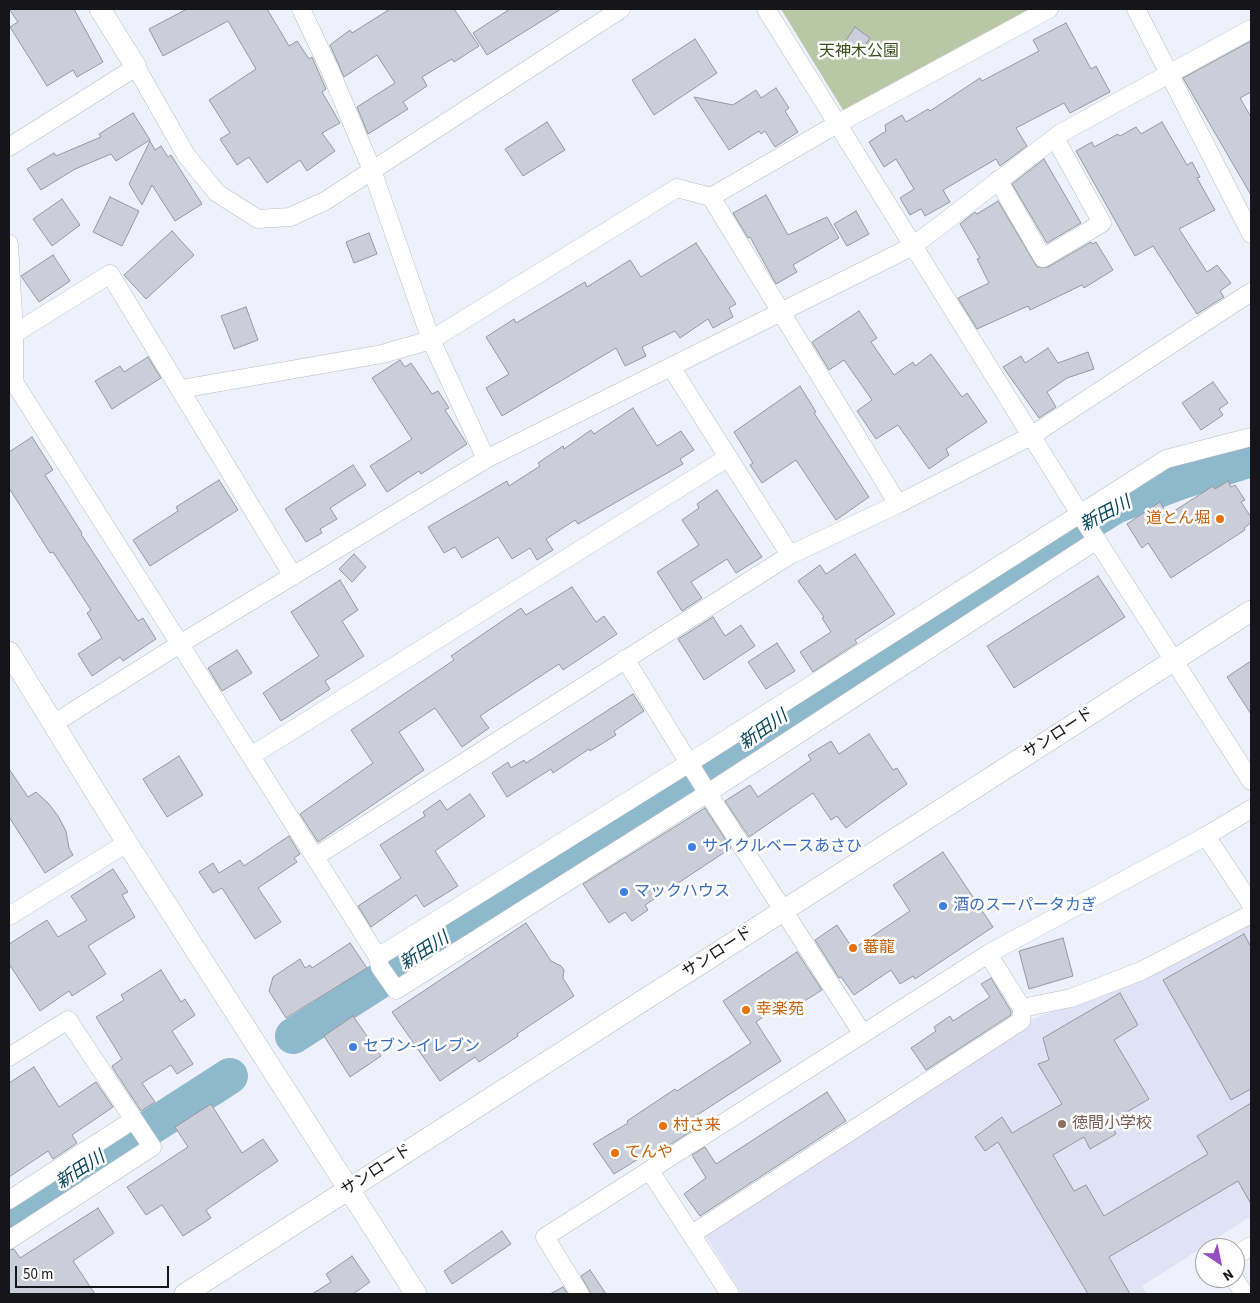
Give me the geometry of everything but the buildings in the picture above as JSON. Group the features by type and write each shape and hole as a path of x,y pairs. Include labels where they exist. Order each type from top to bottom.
{"street":[{"path":"100,9 136,67 186,155 217,193 258,219 290,216 325,201 621,9"},
{"path":"766,9 1088,527 1251,781"},
{"path":"711,197 837,124 1049,9"},
{"path":"1136,9 1251,234"},
{"path":"305,10 372,170 431,340 486,459"},
{"path":"54,724 180,644 486,459 913,246 1054,138 1168,72 1251,29"},
{"path":"9,147 136,67"},
{"path":"998,180 1043,258 1102,223 1054,138"},
{"path":"181,389 382,354 431,340 677,188 711,197 898,504"},
{"path":"9,244 14,382 315,857 396,990 698,778 1088,527 1166,459 1251,437"},
{"path":"11,335 110,274 293,576"},
{"path":"315,857 790,555 898,504 1031,436 1251,292"},
{"path":"670,367 790,555"},
{"path":"251,756 727,458"},
{"path":"379,962 698,778 1088,527"},
{"name":"サンロード","path":"185,1294 1251,611"},
{"path":"9,652 348,1190 416,1294"},
{"path":"625,660 698,778 862,1033"},
{"path":"580,1294 545,1237 988,954 1206,836 1251,809"},
{"path":"1206,836 1251,904"},
{"path":"9,916 128,842"},
{"path":"1022,1008 1071,998 1141,971 1251,914"},
{"path":"692,1234 1021,1022 1022,1008 988,954"},
{"path":"9,1057 68,1020 152,1147 9,1240"},
{"path":"9,1200 139,1130"},
{"path":"650,1171 730,1294"}],"shaded area":[{"name":"徳間小学校","path":"1246,924 1251,928 1251,1216 1217,1238 1195,1238 1195,1252 1142,1286 1147,1294 742,1294 705,1235 1033,1019 1143,975"}],"green space":[{"name":"天神木公園","path":"781,9 1029,9 843,110"}],"waterway":[{"name":"新田川","path":"293,1036 697,778 842,677 1115,506 1185,480 1251,459"},
{"name":"新田川","path":"9,1218 230,1076"}],"place":[{"name":"道とん堀","path":"1220,519"},
{"name":"サイクルベースあさひ","path":"692,847"},
{"name":"マックハウス","path":"624,892"},
{"name":"酒のスーパータカぎ","path":"943,906"},
{"name":"蕃龍","path":"853,948"},
{"name":"幸楽苑","path":"746,1010"},
{"name":"セブン-イレブン","path":"353,1047"},
{"name":"徳間小学校","path":"1062,1124"},
{"name":"村さ来","path":"663,1126"},
{"name":"てんや","path":"615,1153"}]}
